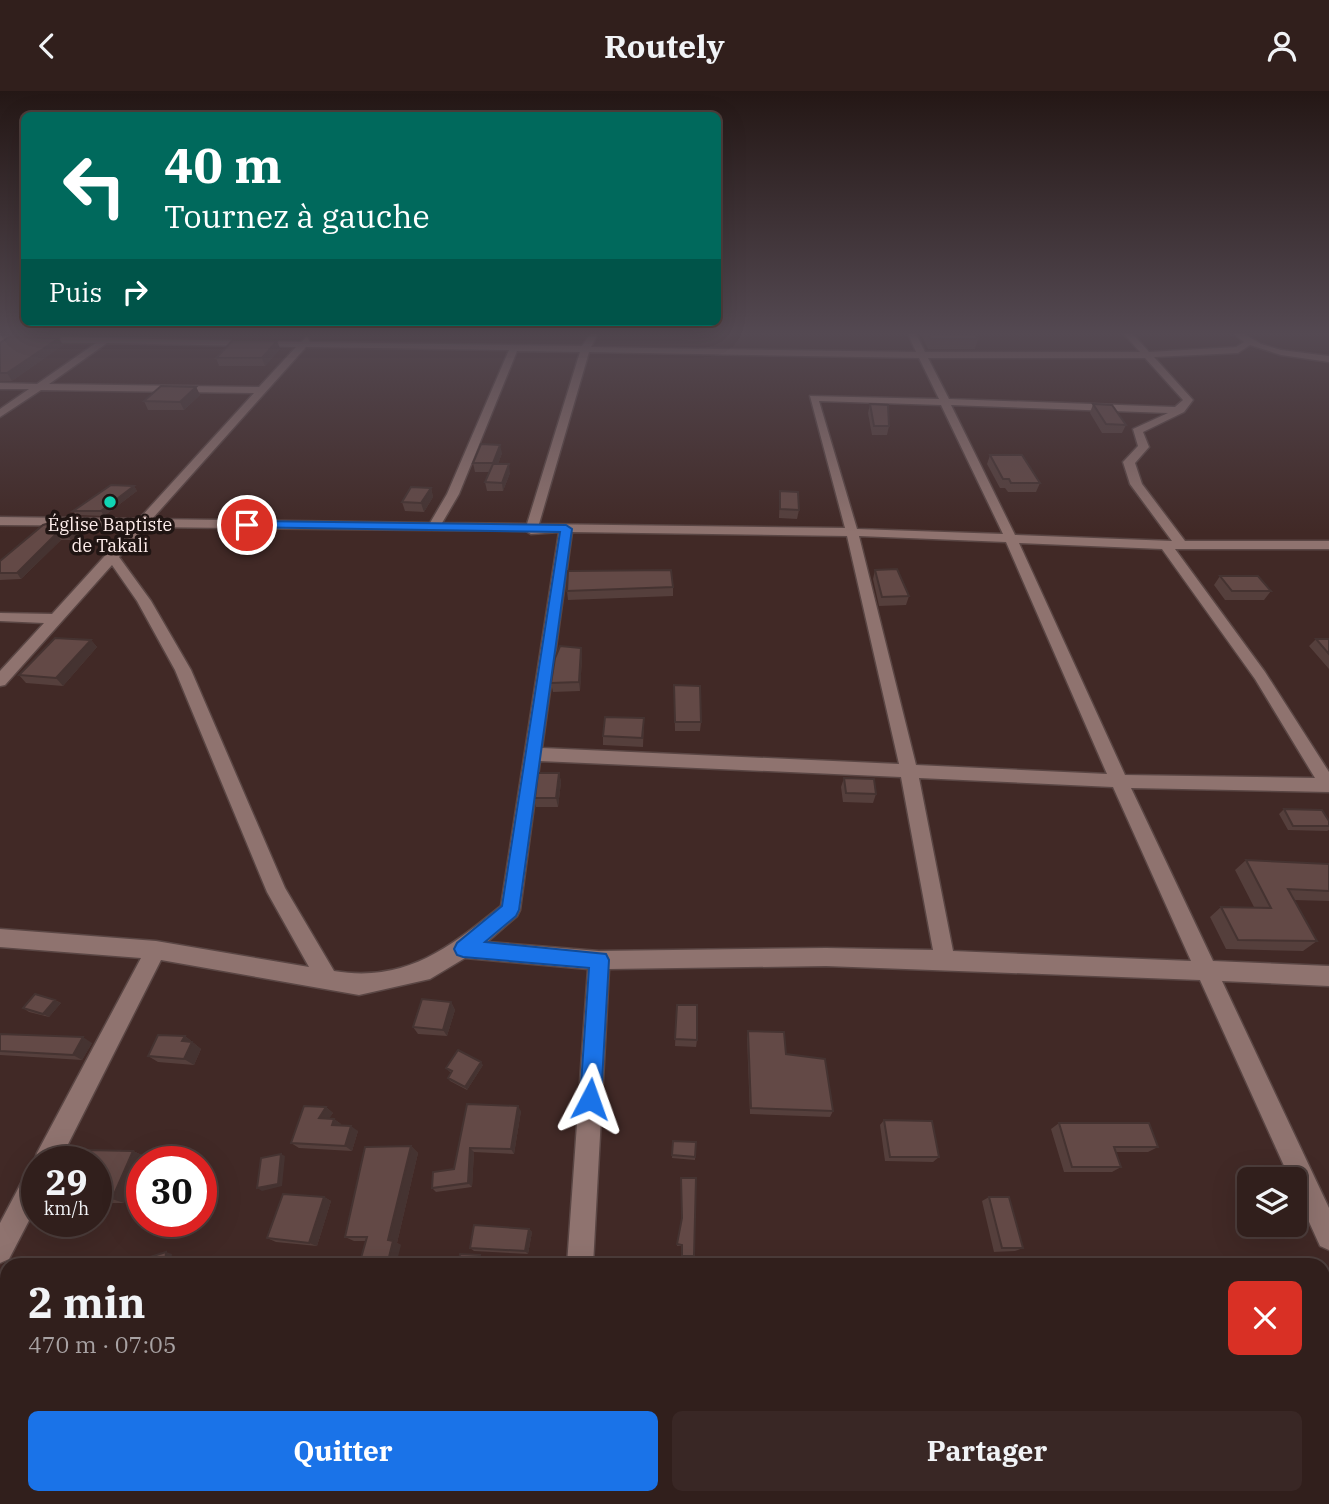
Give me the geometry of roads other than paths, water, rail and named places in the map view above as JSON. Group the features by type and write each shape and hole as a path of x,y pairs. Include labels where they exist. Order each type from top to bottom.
{"street":[{"path":"0,414 21,400"},
{"path":"0,681 251,400"},
{"path":"433,528 453,494 492,400"},
{"path":"531,530 570,400"},
{"path":"814,400 852,532 909,773 945,960"},
{"path":"878,400 1180,409"},
{"path":"1188,400 1180,409 1154,425 1137,431 1144,447 1129,462 1136,484 1328,785"},
{"path":"946,402 1329,1237"},
{"path":"0,521 531,530 852,532 1174,545 1329,545"},
{"path":"3,944 156,950 359,985 430,969 463,949 510,910 566,529"},
{"path":"112,556 144,601 183,670 277,892 327,979"},
{"path":"0,617 57,619"},
{"path":"532,754 909,773 1328,785"},
{"path":"463,949 599,960 826,957 1329,976"},
{"path":"54,1146 156,950"},
{"path":"580,1258 599,960"},
{"path":"0,1250 21,1210"}],"place":[{"name":"Église Baptiste de Takali","path":"110,502"}]}
